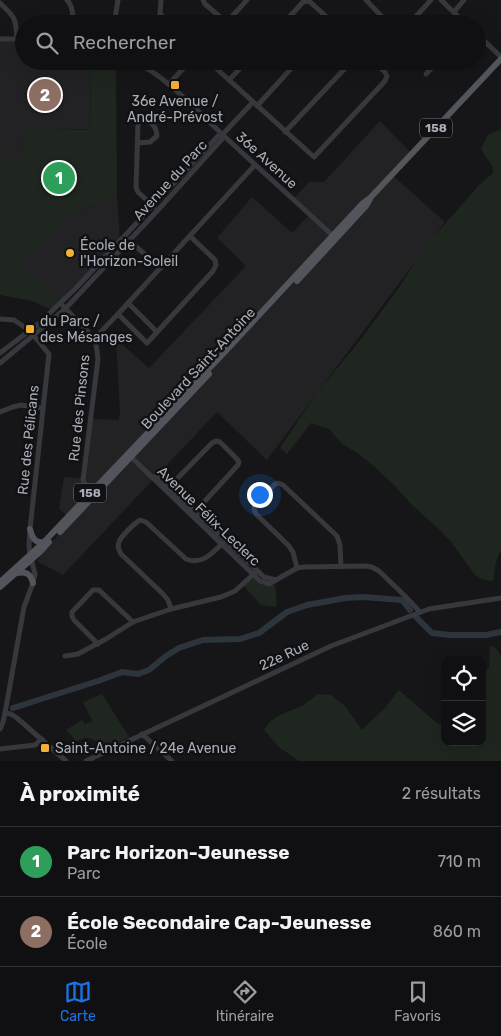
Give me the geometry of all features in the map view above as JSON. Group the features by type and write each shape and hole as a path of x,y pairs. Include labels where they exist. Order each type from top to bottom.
{"main road":[{"name":"Boulevard Saint-Antoine","path":"44,542 131,454 366,206 370,198 501,58"},
{"name":"Boulevard Saint-Antoine","path":"31,557 40,552 93,493"},
{"path":"30,529 36,542 44,542"},
{"name":"158","path":"0,587 17,573 44,542"},
{"name":"158","path":"0,582 31,557"},
{"path":"17,573 23,572 28,574 32,578 33,583"}],"street":[{"path":"67,0 70,3 72,15"},
{"path":"116,15 118,0"},
{"path":"161,0 161,15"},
{"path":"203,0 204,4 217,15"},
{"path":"234,15 248,0"},
{"path":"366,0 380,15"},
{"path":"417,15 431,0"},
{"path":"441,0 457,15"},
{"path":"454,12 464,0"},
{"path":"291,15 303,2 309,1 324,15"},
{"path":"0,3 15,19"},
{"path":"0,39 15,39"},
{"path":"486,43 501,58"},
{"name":"36e Avenue","path":"150,70 169,84 222,135 335,237"},
{"path":"169,84 182,70"},
{"path":"218,70 314,157 385,81 387,76 383,70"},
{"path":"229,80 238,70"},
{"path":"257,106 290,70"},
{"path":"286,132 344,70"},
{"path":"426,74 430,70"},
{"name":"Avenue du Parc","path":"0,363 86,278 252,102"},
{"path":"138,143 150,142 157,136 156,129 146,120 140,119 138,124 136,187 138,192 158,210"},
{"name":"Avenue du Parc","path":"0,353 65,309 158,210 222,139 222,135"},
{"path":"93,340 255,165"},
{"path":"125,236 161,268"},
{"path":"118,314 147,343 213,271 216,265 215,260 190,236"},
{"path":"86,278 91,283"},
{"name":"Rue des Pinsons","path":"60,303 89,333 96,344 98,359 83,480 93,493"},
{"path":"128,303 156,332"},
{"path":"0,319 14,320 31,333"},
{"name":"Rue des Pélicans","path":"31,333 49,354 30,529 29,545 31,557"},
{"path":"0,412 21,405 43,408"},
{"path":"167,489 212,443 220,442 237,459 239,462 238,466 194,514"},
{"name":"Avenue Félix-Leclerc","path":"131,454 255,572 260,581 269,584 297,568 304,567 372,567 404,594 420,612"},
{"path":"297,568 293,552 288,545 256,514 254,509 255,505 274,484 278,483 283,485 337,536 340,545 341,566"},
{"path":"171,609 164,594 121,554 118,542 140,520 146,522 186,559 192,562 209,556 223,542"},
{"path":"0,729 5,713 24,607 35,574 31,557"},
{"path":"66,656 78,654 98,644 133,622 171,609 221,597 235,591 255,572"},
{"path":"98,644 72,616 72,612 93,590 99,590 133,622"},
{"name":"22e Rue","path":"86,761 330,646 429,609 501,598"},
{"path":"5,713 17,718 63,760"},
{"path":"142,734 172,761"},
{"path":"0,749 35,745 42,739"}],"shaded area":[{"path":"0,39 15,39 15,70 90,70 91,129 23,131 22,158 0,158"},
{"path":"90,70 116,70 117,197 74,212 20,264 60,303 53,310 32,301 0,295 0,158 22,158 23,130 91,129"},
{"path":"380,121 410,152 391,174 445,222 267,460 217,412 63,575 37,561 47,547 72,521 59,508 64,477 83,478 91,419 118,420 120,414 116,339 149,368 246,266 217,238 252,197 292,233 310,214 293,199 309,182 324,182"},
{"path":"501,129 501,551 496,561 494,579 492,581 484,580 475,575 441,531 377,469 359,454 342,444 329,429 311,423 287,454 280,448 316,394 362,338 400,286 424,248 479,185 493,173 492,166 481,149 488,135"},
{"name":"École de l'Horizon-Soleil","path":"117,197 120,242 60,303 20,264 74,212"},
{"path":"253,574 269,584 275,585 277,607 261,605 242,584"},
{"path":"490,646 495,647 501,656 501,761 299,761 280,748 264,730 276,717 305,704 318,694 331,695 345,706 362,730 385,708 398,691 438,724 441,723 441,746 486,746 486,671 489,667"},
{"path":"102,694 129,737 105,749 89,738 76,741 66,730 82,720 85,724 92,721 83,702"}],"waterway":[{"path":"13,708 122,672 138,674 149,670 179,648 203,640 240,639 259,633 287,612 307,605 345,598 363,597 402,600 410,610"},
{"path":"416,617 432,633 486,635 501,632"}],"place":[{"name":"36e Avenue / André-Prévost","path":"175,85"},
{"name":"École Secondaire Cap-Jeunesse","path":"45,95"},
{"name":"Parc Horizon-Jeunesse","path":"59,178"},
{"name":"École de l'Horizon-Soleil","path":"70,253"},
{"name":"du Parc / des Mésanges","path":"30,329"},
{"name":"Saint-Antoine / 24e Avenue","path":"45,748"}]}
